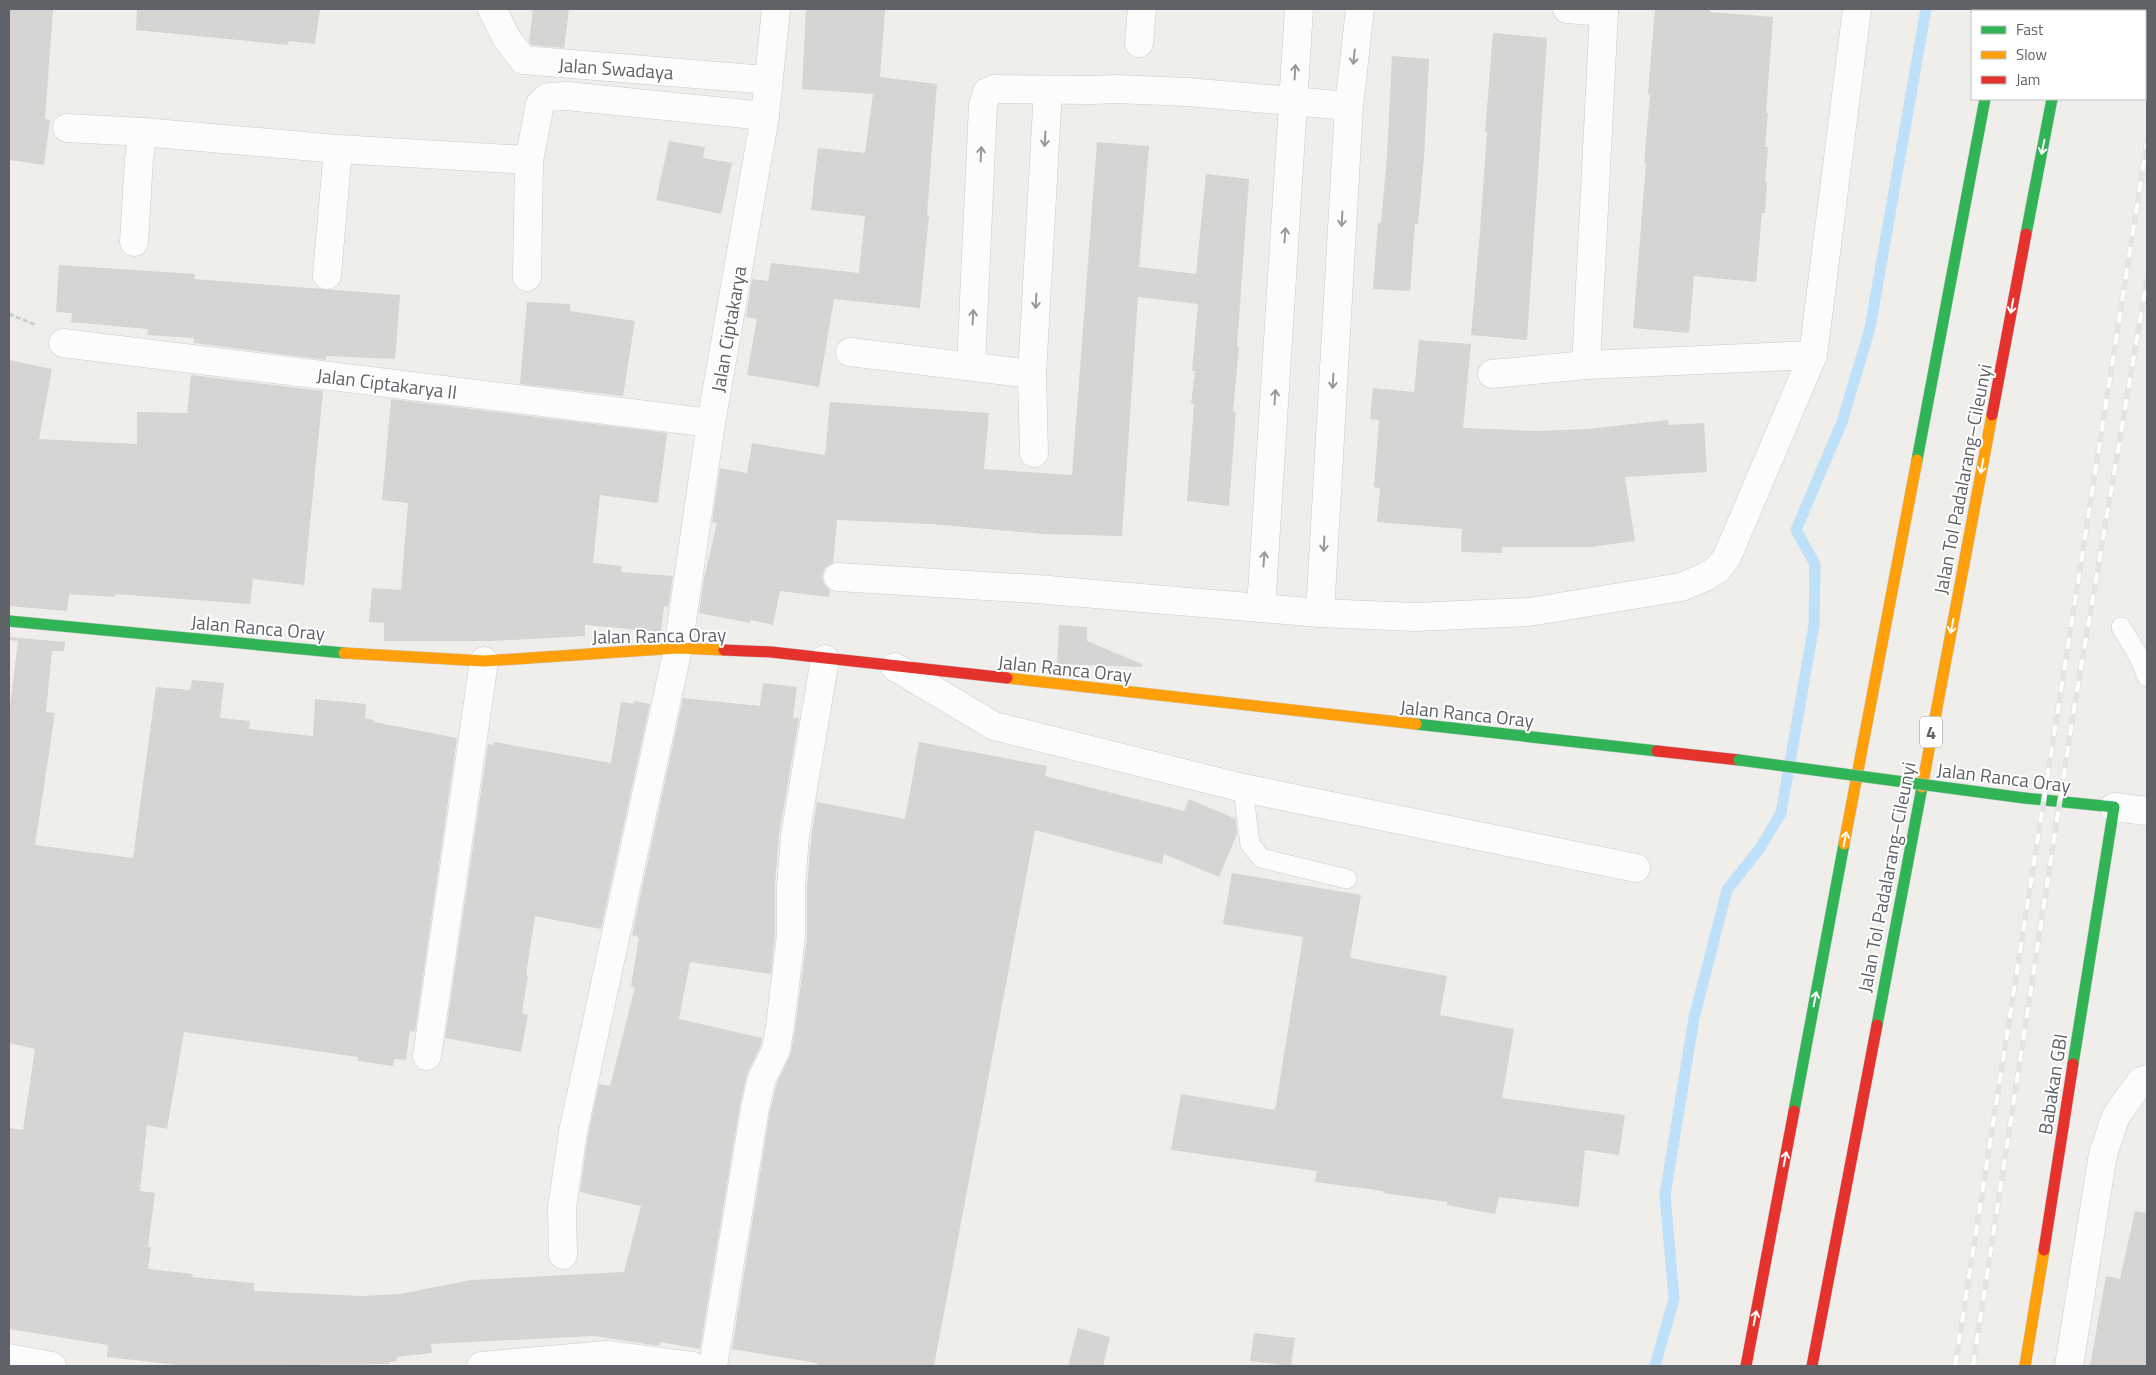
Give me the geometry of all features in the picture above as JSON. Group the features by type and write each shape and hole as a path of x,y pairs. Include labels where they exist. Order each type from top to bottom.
{"main road":[{"path":"1746,1366 1984,100"},
{"name":"Jalan Tol Padalarang–Cileunyi","path":"1812,1366 2052,100"},
{"name":"Jalan Ranca Oray","path":"9,621 372,656 484,661 678,648 772,652 1739,760 2024,798 2114,807"},
{"name":"Babakan GBI","path":"2025,1366 2114,807"}],"street":[{"name":"Jalan Swadaya","path":"492,9 506,37 523,60 768,80"},
{"name":"Jalan Ciptakarya","path":"563,1255 562,1208 573,1132 678,648 711,423 765,116 776,9"},
{"path":"1139,43 1142,9"},
{"path":"1261,608 1299,9"},
{"path":"1320,613 1349,106 1360,9"},
{"path":"1567,9 1604,10 1586,365"},
{"path":"838,577 1036,589 1320,613 1414,617 1529,612 1680,587 1705,577 1718,569 1727,557 1813,354 1857,9"},
{"path":"971,365 983,105 988,92 994,89 1116,89 1188,92 1349,106"},
{"path":"1034,453 1032,374 1048,90"},
{"path":"527,278 529,160 540,104 548,97 568,96 765,116"},
{"path":"67,128 143,132 338,149 529,160"},
{"path":"134,242 139,159 143,132"},
{"path":"327,275 338,149"},
{"name":"Jalan Ciptakarya II","path":"63,343 711,423"},
{"path":"850,352 971,365 1032,374"},
{"path":"1492,374 1586,365 1813,354"},
{"path":"713,1366 756,1108 762,1078 776,1050 780,1026 791,936 794,836 825,659"},
{"path":"427,1056 484,661"},
{"path":"895,667 994,726 1244,788 1636,868"},
{"path":"2114,807 2147,811"},
{"path":"2070,1366 2103,1154 2116,1116 2141,1081 2147,1079"},
{"path":"481,1366 607,1355 692,1366"},
{"path":"9,1358 52,1366"}],"lane":[{"path":"2121,627 2139,657 2147,677"},
{"path":"1244,788 1250,844 1261,858 1347,879"}],"building":[{"path":"9,9 53,9 45,119 50,120 44,165 9,160"},
{"path":"137,9 320,9 315,44 289,41 288,45 136,30"},
{"path":"533,9 569,9 564,48 531,45 529,42"},
{"path":"806,9 885,9 880,77 937,84 927,215 929,215 920,308 834,299 819,387 747,375 757,319 746,317 752,279 768,281 771,263 859,273 865,216 811,210 818,148 865,153 873,94 802,89"},
{"path":"1655,9 1710,9 1710,12 1773,17 1766,113 1768,113 1765,147 1768,147 1765,182 1767,182 1765,213 1762,213 1756,282 1694,276 1689,333 1633,328 1646,163 1644,163 1650,95 1648,94"},
{"path":"1493,33 1547,38 1527,340 1471,335"},
{"path":"1392,56 1429,59 1424,158 1418,224 1415,224 1410,291 1373,289 1378,222 1381,223 1387,156"},
{"path":"669,141 705,147 703,158 732,163 721,214 656,200"},
{"path":"1097,142 1149,146 1139,267 1196,274 1206,174 1249,179 1237,347 1239,347 1233,411 1236,412 1229,506 1187,501 1194,404 1191,404 1195,371 1192,371 1198,304 1138,297 1122,536 1043,534 931,524 837,520 833,563 825,568 822,576 824,584 830,590 829,597 780,591 773,625 751,620 750,623 699,613 704,579 717,523 712,522 720,468 747,473 752,443 825,455 830,402 989,413 984,469 1072,475"},
{"path":"59,265 195,274 194,279 400,295 395,359 326,356 326,360 194,343 194,338 147,335 148,329 71,322 72,313 56,312"},
{"path":"527,302 570,304 570,311 635,321 623,396 520,384"},
{"path":"1419,340 1471,344 1463,428 1536,431 1588,429 1668,420 1669,425 1704,423 1707,472 1625,477 1635,541 1591,547 1502,547 1502,553 1461,552 1462,529 1377,522 1380,488 1374,487 1379,420 1370,419 1373,388 1414,392"},
{"path":"9,360 52,369 39,439 137,444 137,412 187,413 191,375 323,391 304,585 253,579 250,604 115,594 115,597 69,594 67,611 9,606"},
{"path":"391,399 667,433 658,503 600,495 593,563 622,566 621,572 673,576 668,607 664,606 661,632 585,625 585,636 492,641 384,641 384,623 369,622 372,588 401,590 408,503 382,500"},
{"path":"1059,625 1087,627 1087,641 1142,664 1142,667 1057,664"},
{"path":"9,637 65,642 64,651 52,651 46,712 55,713 35,845 133,858 156,687 190,690 192,680 224,683 220,718 250,721 249,729 313,736 315,699 366,704 365,718 374,720 374,722 457,738 415,1032 410,1031 406,1060 394,1059 393,1066 358,1061 358,1057 184,1032 167,1129 147,1125 140,1191 155,1193 148,1247 151,1247 148,1269 193,1274 192,1277 254,1283 254,1291 362,1296 400,1294 471,1280 624,1272 641,1206 580,1192 588,1135 599,1084 610,1086 635,987 631,986 639,937 632,935 683,698 760,706 763,683 797,687 793,718 799,718 779,835 775,886 775,935 771,974 690,962 679,1019 762,1038 761,1045 747,1074 740,1105 700,1349 660,1342 659,1346 594,1336 431,1344 432,1353 397,1357 397,1361 389,1362 390,1364 187,1366 107,1357 108,1345 9,1329 9,1128 23,1130 35,1049 9,1043 9,715 18,641 9,640"},
{"path":"634,701 650,704 601,929 535,916 522,1013 528,1015 521,1052 445,1038 488,744 493,745 494,742 611,763 621,702 634,704"},
{"path":"919,742 1047,766 1045,776 1184,811 1189,799 1236,819 1237,834 1219,877 1164,854 1162,864 1035,830 934,1366 817,1366 817,1363 732,1349 770,1111 777,1083 791,1053 795,1029 807,938 807,888 811,838 817,802 905,819"},
{"path":"1232,873 1361,895 1350,958 1447,976 1440,1015 1514,1029 1502,1098 1625,1115 1619,1155 1585,1150 1579,1207 1499,1197 1495,1214 1447,1205 1447,1202 1315,1182 1317,1171 1171,1150 1181,1094 1275,1110 1303,937 1223,924"},
{"path":"2135,1211 2147,1213 2147,1366 2090,1366 2106,1276 2120,1279"},
{"path":"1078,1328 1110,1337 1103,1366 1068,1366"},
{"path":"1254,1333 1295,1338 1291,1366 1250,1361"}],"waterway":[{"path":"1655,1366 1674,1299 1665,1195 1694,1018 1727,890 1760,848 1781,813 1814,625 1815,564 1796,530 1842,422 1870,328 1926,9"}],"railway":[{"path":"1955,1366 2147,142"},
{"path":"1973,1366 2074,709 2147,279"}],"traffic: fast":[{"path":"1917,460 1985,100"},
{"path":"2026,234 2052,100"},
{"path":"9,621 344,653"},
{"path":"1416,724 1657,751"},
{"path":"1739,760 2024,798"},
{"path":"1877,1025 1922,787"},
{"path":"2024,798 2114,807 2073,1064"},
{"path":"1794,1111 1844,844"}],"traffic: slow":[{"path":"1922,787 1992,415"},
{"path":"1844,844 1917,460"},
{"path":"344,653 484,661 678,648 724,650"},
{"path":"1007,678 1416,724"},
{"path":"2025,1366 2044,1250"}],"traffic: jam":[{"path":"1992,415 2026,234"},
{"path":"724,650 771,652 1007,678"},
{"path":"1657,751 1739,760"},
{"path":"1812,1366 1877,1025"},
{"path":"2044,1250 2073,1064"},
{"path":"1746,1366 1794,1111"}]}
